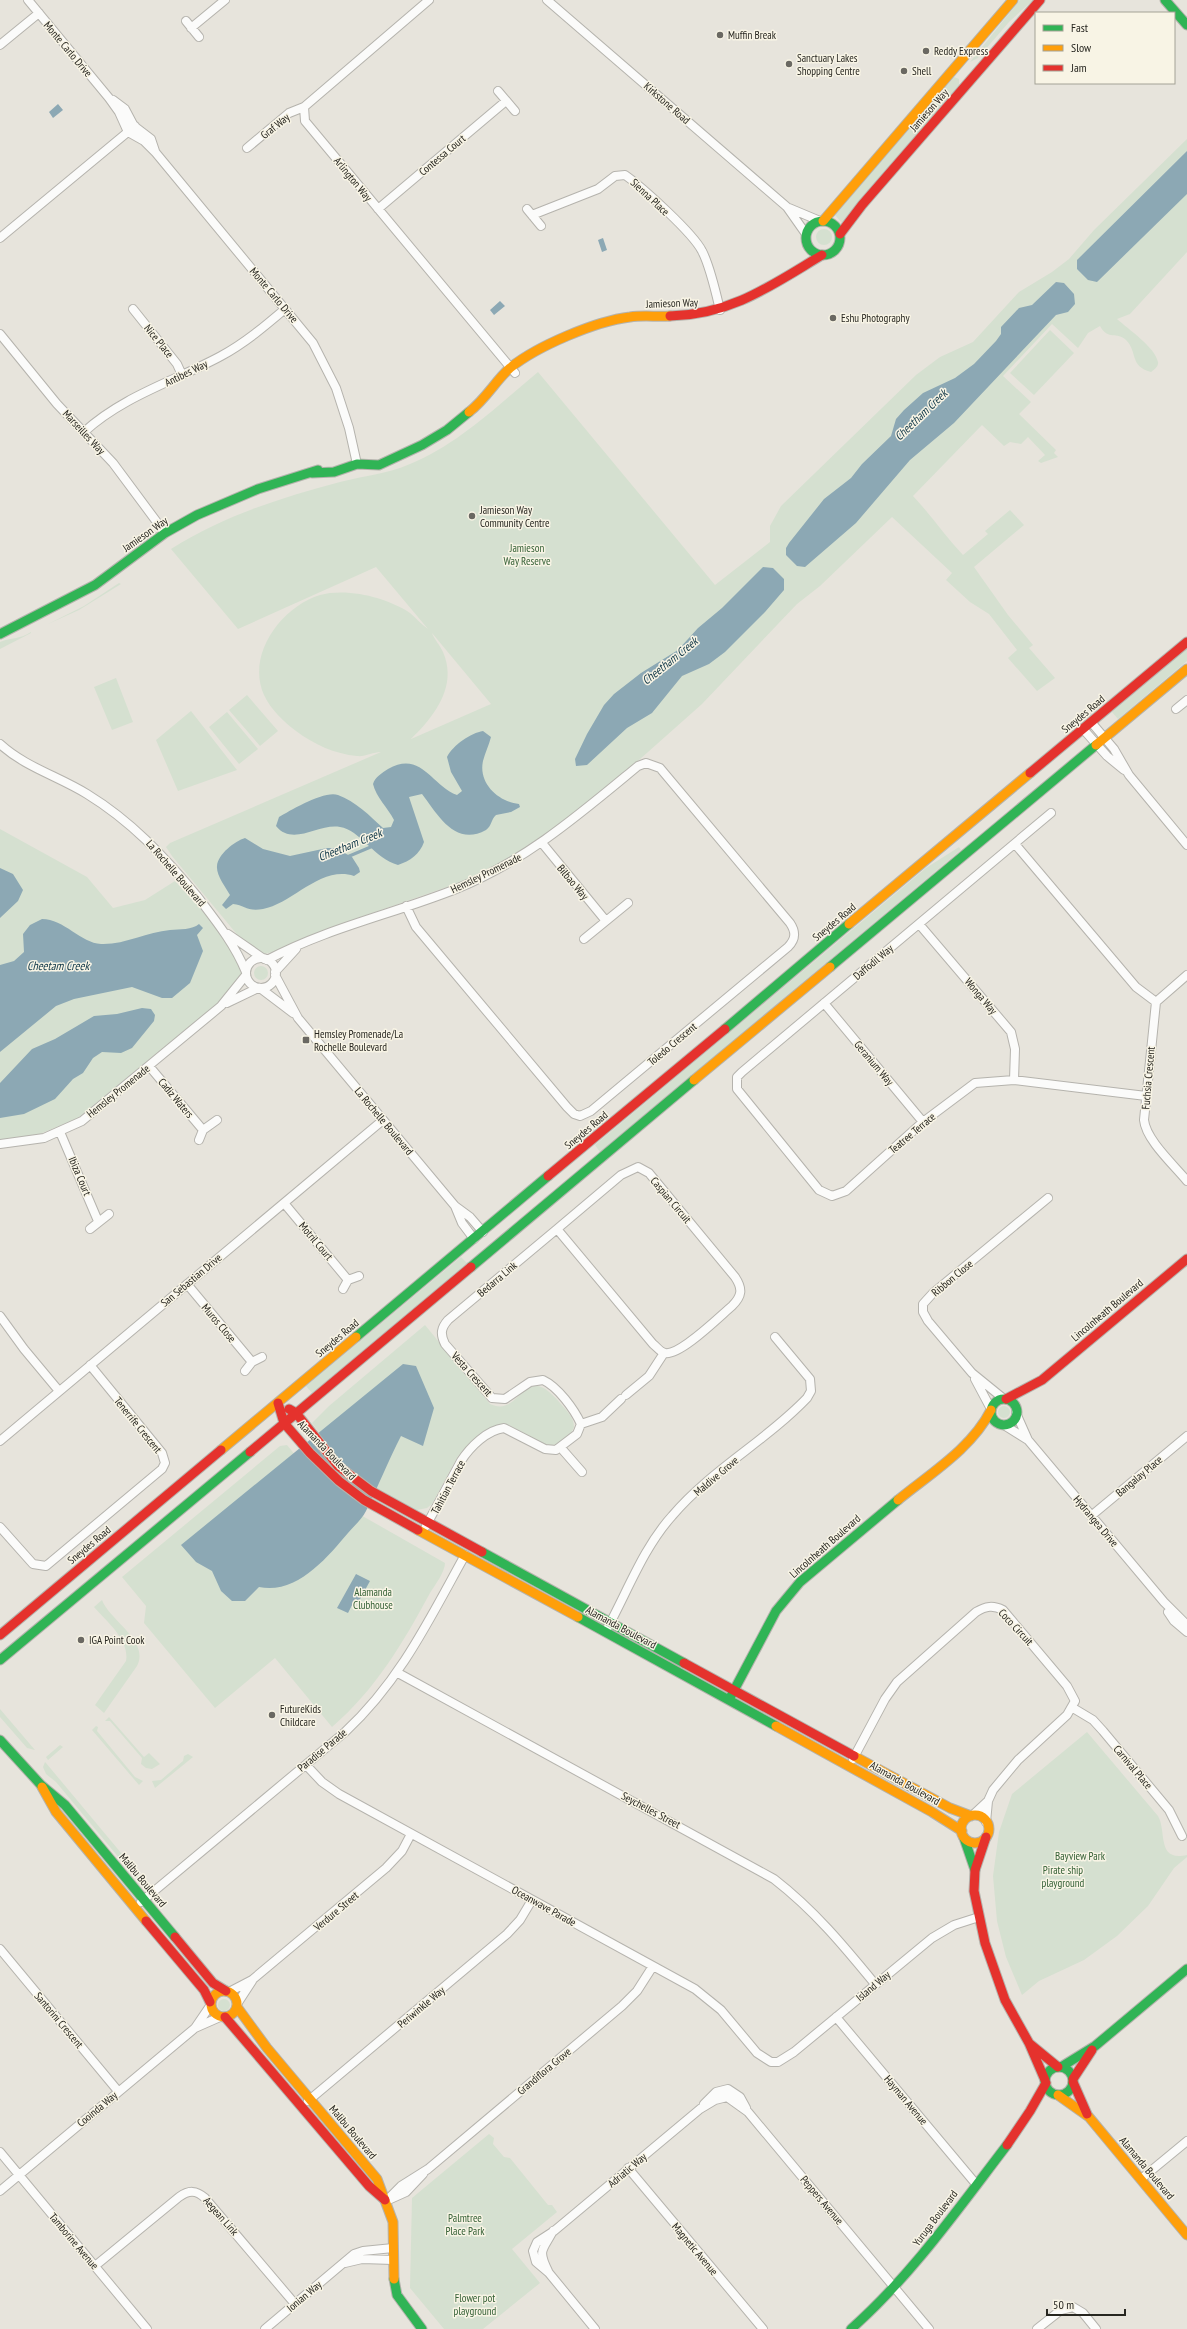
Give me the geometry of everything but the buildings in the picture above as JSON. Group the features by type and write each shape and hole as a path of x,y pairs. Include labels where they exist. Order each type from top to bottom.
{"street":[{"name":"Monte Carlo Drive","path":"28,0 109,98 131,129 156,153 313,343 328,371 344,411 356,460"},
{"path":"192,28 225,0"},
{"path":"304,107 428,0"},
{"name":"Kirkstone Road","path":"547,0 787,207 806,234"},
{"name":"Jamieson Way","path":"0,634 95,585 165,533 226,501 258,489 312,473 334,472 356,460 379,465 399,454 435,438 483,401 500,392 513,371 534,362 550,346 586,328 614,320 641,316 686,316 720,310 753,297 790,273 822,255 827,255 836,249 840,234 966,70 1013,0"},
{"name":"Jamieson Way","path":"806,234 811,225 821,221 966,70 1040,0"},
{"path":"1165,0 1187,25"},
{"path":"0,45 39,13"},
{"path":"186,21 198,37"},
{"path":"498,91 515,111"},
{"name":"Contessa Court","path":"378,209 506,101"},
{"name":"Graf Way","path":"248,148 289,114 304,107"},
{"name":"Arlington Way","path":"304,107 305,121 513,371"},
{"path":"0,238 131,129"},
{"name":"Sienna Place","path":"541,226 529,212 598,189 615,176 625,175 680,226 702,251 720,310"},
{"name":"Kirkstone Road","path":"787,207 821,221"},
{"path":"821,221 834,224 840,234"},
{"path":"806,234 807,245 813,252 822,255"},
{"name":"Jamieson Way","path":"790,273 800,260 807,245"},
{"name":"Nice Place","path":"133,309 175,361 182,375"},
{"name":"Antibes Way","path":"84,432 117,406 238,346 285,309"},
{"name":"Marseilles Way","path":"0,334 58,404 113,464 165,533"},
{"name":"Sneydes Road","path":"0,1635 1187,642"},
{"path":"0,1660 1104,737 1187,670"},
{"path":"1176,709 1187,700"},
{"path":"1091,722 1114,750 1129,775"},
{"path":"1083,729 1096,744 1129,775 1187,845"},
{"name":"La Rochelle Boulevard","path":"2,750 34,768 82,791 130,824 163,855 225,931 246,974"},
{"name":"Hemsley Promenade","path":"266,960 318,936 475,881 542,843 571,822 638,766 651,763"},
{"name":"Toledo Crescent","path":"406,906 416,928 567,1107 576,1116 587,1114 788,947 795,936 790,923 660,768 651,763"},
{"name":"Daffodil Way","path":"736,1084 737,1077 742,1072 1051,814"},
{"name":"Bilbao Way","path":"542,843 606,921"},
{"path":"1015,844 1136,987 1156,1002 1187,974"},
{"path":"584,939 628,903"},
{"name":"Wonga Way","path":"919,924 1011,1032 1015,1049 1014,1080"},
{"name":"La Rochelle Boulevard","path":"225,931 266,960"},
{"name":"Hemsley Promenade","path":"275,973 299,945"},
{"path":"266,960 271,963 275,973 272,983 259,988 250,983 246,974 252,962 266,960"},
{"name":"La Rochelle Boulevard","path":"275,973 281,989 298,1018 455,1206 470,1217 483,1232"},
{"name":"Hemsley Promenade","path":"0,1144 33,1141 60,1132 91,1114 221,1006 246,974"},
{"name":"La Rochelle Boulevard","path":"259,988 298,1018"},
{"name":"Hemsley Promenade","path":"221,1006 259,988"},
{"name":"Fuchsia Crescent","path":"1156,1002 1146,1096 1145,1129 1187,1181"},
{"name":"Geranium Way","path":"824,1003 923,1122"},
{"name":"Cadiz Waters","path":"149,1066 203,1130"},
{"name":"Teatree Terrace","path":"736,1084 739,1094 819,1190 826,1194 838,1195 846,1191 923,1122 975,1083 1014,1080 1146,1096"},
{"path":"199,1140 203,1130 217,1120"},
{"name":"San Sebastian Drive","path":"0,1441 383,1120"},
{"name":"Ibiza Court","path":"60,1132 98,1221"},
{"name":"Caspian Circuit","path":"557,1229 627,1171 638,1168 649,1174 736,1277 741,1288 739,1299 732,1306 681,1349 670,1353 664,1353"},
{"name":"Ribbon Close","path":"1005,1399 972,1373 928,1321 923,1312 923,1304 933,1293 1048,1198"},
{"name":"Motril Court","path":"284,1203 348,1280"},
{"name":"La Rochelle Boulevard","path":"455,1206 462,1223 474,1239"},
{"path":"90,1229 98,1221 109,1214"},
{"path":"557,1229 653,1344 664,1353 649,1376 623,1397 602,1417 581,1424 577,1434 561,1448 582,1472"},
{"name":"Bedarra Link","path":"441,1333 443,1326 448,1320 557,1229"},
{"path":"483,1232 492,1250"},
{"path":"474,1239 492,1250"},
{"name":"Lincolnheath Boulevard","path":"1016,1412 1042,1380 1187,1259"},
{"path":"343,1289 348,1280 359,1276"},
{"name":"Muros Close","path":"187,1284 252,1362"},
{"path":"0,1316 24,1349 59,1391"},
{"name":"Vesta Crescent","path":"441,1333 445,1344 492,1398 505,1400 530,1382 543,1380 557,1392 575,1413 581,1424"},
{"name":"Maldive Grove","path":"605,1632 651,1545 672,1515 698,1490 807,1398 811,1391 810,1380 775,1338"},
{"path":"245,1371 252,1362 262,1357"},
{"name":"Tenerrife Crescent","path":"0,1527 32,1564 46,1566 162,1469 165,1463 162,1453 90,1365"},
{"name":"Ribbon Close","path":"972,1373 991,1409"},
{"name":"Lincolnheath Boulevard","path":"1005,1399 1042,1380"},
{"path":"1005,1399 1013,1404 1016,1412 1012,1421 1003,1424 992,1418 991,1409 996,1402 1005,1399"},
{"path":"278,1403 296,1413"},
{"path":"278,1403 284,1423"},
{"name":"Lincolnheath Boulevard","path":"728,1700 776,1611 800,1582 971,1440 985,1422 991,1409"},
{"name":"Hydrangea Drive","path":"1016,1412 1028,1440 1164,1602 1187,1625"},
{"name":"Alamanda Boulevard","path":"296,1413 342,1470 379,1496 471,1544 950,1808 972,1816"},
{"name":"Alamanda Boulevard","path":"284,1423 339,1481 374,1505 932,1812 963,1835"},
{"name":"Lincolnheath Boulevard","path":"971,1440 1003,1424"},
{"name":"Hydrangea Drive","path":"1003,1424 1028,1440"},
{"name":"Tahitian Terrace","path":"423,1532 467,1452 492,1432 504,1428 545,1449 556,1450 561,1448"},
{"name":"Bangalay Place","path":"1091,1516 1187,1436"},
{"path":"465,1555 471,1544"},
{"name":"Paradise Parade","path":"135,1907 306,1765 361,1716 398,1673 465,1555"},
{"name":"Hydrangea Drive","path":"1164,1602 1174,1621 1187,1632"},
{"name":"Coco Circuit","path":"849,1766 885,1699 897,1682 984,1607 991,1606 1003,1610 1072,1693 1075,1701 1073,1708"},
{"name":"Seychelles Street","path":"398,1673 774,1879 802,1900 821,1920 875,1984"},
{"path":"975,1870 963,1835 963,1824 988,1800 993,1790 1012,1767 1073,1708"},
{"name":"Carnival Place","path":"1073,1708 1093,1720 1104,1730 1170,1810 1182,1836"},
{"name":"Malibu Boulevard","path":"0,1740 41,1784 64,1805 213,1983 228,1992"},
{"name":"Oceanwave Parade","path":"306,1765 329,1787 694,1989 715,2004 757,2054 771,2062"},
{"name":"Malibu Boulevard","path":"41,1784 56,1812 204,1990 210,2004"},
{"path":"986,1822 988,1800"},
{"path":"972,1816 981,1817 986,1822 989,1830 975,1870 974,1891 988,1956 999,1987 1029,2043 1049,2090 1057,2094 1069,2090 1073,2080 1095,2046"},
{"name":"Verdure Street","path":"228,1992 252,1980 391,1864 402,1851 412,1834"},
{"path":"963,1835 975,1843 986,1837"},
{"name":"Periwinkle Way","path":"302,2106 507,1934 520,1920 532,1900"},
{"name":"Island Way","path":"771,2062 778,2062 794,2052 875,1984 940,1933 954,1925 979,1917"},
{"name":"Santorini Crescent","path":"0,1949 118,2091"},
{"name":"Grandiflora Grove","path":"386,2201 406,2192 428,2169 622,2006 637,1992 652,1966"},
{"path":"1045,2081 1051,2070 1095,2046 1187,1969"},
{"name":"Verdure Street","path":"237,2005 252,1980"},
{"path":"228,1992 235,1997 237,2005 233,2014 223,2017 214,2013 210,2004 214,1995 228,1992"},
{"name":"Cooinda Way","path":"195,2028 210,2004"},
{"name":"Malibu Boulevard","path":"237,2005 244,2019 377,2179 393,2222 394,2279 397,2295 422,2329"},
{"name":"Malibu Boulevard","path":"223,2017 302,2106 368,2186 386,2201"},
{"name":"Cooinda Way","path":"0,2191 195,2028 223,2017"},
{"name":"Hayman Avenue","path":"836,2017 976,2184"},
{"path":"1029,2043 1059,2067 1069,2071 1073,2080"},
{"name":"Alamanda Boulevard","path":"1073,2080 1089,2117"},
{"name":"Yuruga Boulevard","path":"851,2329 896,2288 1029,2115 1045,2081"},
{"name":"Adriatic Way","path":"595,2329 549,2273 536,2262 540,2239 554,2231 700,2109 728,2093"},
{"name":"Peppers Avenue","path":"728,2093 748,2112 929,2329"},
{"name":"Alamanda Boulevard","path":"1057,2094 1089,2117 1187,2235"},
{"name":"Yuruga Boulevard","path":"1029,2115 1057,2094"},
{"path":"1141,2179 1187,2141"},
{"name":"Tamborine Avenue","path":"0,2152 147,2329"},
{"name":"Magnetic Avenue","path":"628,2168 763,2329"},
{"name":"Aegean Link","path":"95,2266 179,2197 185,2193 197,2192 205,2198 295,2304"},
{"name":"Ionian Way","path":"265,2329 357,2252 393,2248"},
{"name":"Ionian Way","path":"344,2263 362,2259 394,2260"},
{"path":"1037,2329 1060,2310 1073,2307 1083,2313 1096,2329"}],"green space":[{"path":"1020,0 1033,0 1009,22 978,58 970,62"},
{"path":"954,77 959,79 959,85 842,223 835,215"},
{"name":"Jamieson Way Reserve","path":"1187,139 1187,252 1130,314 1117,319 1152,350 1158,362 1156,368 1151,372 1140,366 1130,345 1123,337 1109,335 1103,331 1100,326 1088,333 1078,348 1052,324 1003,376 1031,402 1019,414 1056,450 1054,453 1058,457 1041,463 1038,461 1045,455 1028,437 1021,444 1010,442 1004,446 982,425 913,496 963,555 988,534 985,531 1010,510 1024,525 974,567 1008,615 1033,645 1029,648 1055,678 1037,691 1008,658 1017,650 989,614 970,602 946,580 952,573 892,517 820,586 797,604 702,704 639,760 549,833 511,857 467,880 321,931 281,950 264,954 240,938 172,856 166,847 170,843 381,752 357,756 325,748 303,736 291,727 270,706 264,695 260,680 260,664 264,649 271,634 280,621 292,610 306,601 327,593 341,592 364,595 399,606 410,613 428,629 376,567 238,629 171,549 211,527 252,509 318,488 393,470 428,456 445,446 477,423 538,372 715,585 770,542 770,526 781,506 916,375 940,357 973,342 1019,292 1052,272 1069,259 1094,230","holes":["432,633 491,704 411,739 428,721 446,689 448,677 447,665 443,652"]},
{"path":"821,229 827,229 832,234 830,243 827,245 821,245 816,240 816,234"},
{"path":"1050,330 1074,353 1034,395 1010,373"},
{"path":"119,583 121,584 79,610 48,624 84,606"},
{"path":"31,632 0,649 0,642 23,636"},
{"path":"1187,649 1187,661 1118,719 1112,712"},
{"path":"116,678 133,722 112,730 94,687"},
{"path":"247,695 278,731 260,746 229,710"},
{"path":"191,711 237,770 178,791 156,740"},
{"path":"227,712 258,749 239,764 209,727"},
{"path":"0,829 87,877 113,908 145,900 175,881 216,927 226,941 235,955 240,967 241,978 223,999 78,1118 35,1136 0,1140"},
{"path":"959,847 961,850 600,1152 595,1145 926,868"},
{"path":"258,966 264,966 268,970 268,976 264,980 258,980 254,976 254,970"},
{"path":"461,1257 467,1263 312,1393 306,1386"},
{"path":"425,1325 490,1404 501,1406 509,1404 530,1387 538,1386 547,1390 565,1408 574,1423 574,1427 570,1435 563,1441 554,1445 545,1445 509,1425 495,1426 458,1456 432,1504 427,1508 417,1510 381,1491 346,1467 312,1423 329,1406"},
{"path":"1004,1406 1008,1408 1010,1412 1008,1416 1004,1418 1000,1416 998,1412 1000,1408"},
{"name":"Alamanda Clubhouse","path":"287,1445 310,1473 359,1514 445,1563 445,1567 439,1578 399,1647 362,1697 332,1727 275,1658 215,1708 144,1623 146,1606 122,1577 280,1446"},
{"path":"102,1600 106,1608 134,1640 140,1657 137,1666 104,1713 95,1705 126,1661 126,1653 121,1638 94,1607"},
{"path":"0,1709 35,1750 27,1748 0,1717"},
{"path":"109,1717 144,1757 149,1753 160,1764 152,1769 146,1768 141,1764 142,1758 110,1721 105,1721"},
{"path":"96,1726 98,1727 97,1731 135,1777 143,1781 139,1785 92,1730"},
{"name":"Bayview Park","path":"1087,1732 1158,1816 1161,1822 1164,1844 1167,1850 1171,1854 1177,1856 1187,1855 1187,1857 1174,1868 1148,1906 1117,1936 1084,1960 1039,1981 1022,1995 1006,1957 997,1921 993,1876 999,1832 1012,1794"},
{"path":"60,1745 63,1747 48,1760 46,1757"},
{"path":"188,1754 193,1757 155,1788 152,1781 161,1780 183,1761 184,1756"},
{"path":"45,1762 147,1884 141,1883 135,1877 56,1782 46,1774 43,1767"},
{"path":"222,1999 226,1999 230,2005 226,2011 222,2011 218,2007 218,2003"},
{"name":"Palmtree Place Park","path":"489,2134 494,2138 493,2144 504,2157 510,2158 548,2205 552,2205 557,2212 512,2249 540,2283 483,2329 444,2329 410,2288 412,2198"}],"water":[{"path":"58,104 63,110 53,118 49,112"},
{"path":"1187,151 1187,194 1097,282 1088,280 1077,269 1077,260"},
{"path":"603,238 607,250 602,252 598,240"},
{"path":"1056,282 1064,283 1074,294 1075,304 1068,312 1056,315 954,423 910,460 856,523 805,567 797,566 786,555 786,548 789,543 824,499 851,478 862,464 891,436 896,419 904,410 923,393 955,378 974,364 996,341 1001,334 1001,327 1019,308 1032,305"},
{"path":"500,301 505,306 494,315 490,310"},
{"path":"763,567 773,568 784,579 784,590 765,612 725,652 709,664 682,676 652,713 627,728 587,765 576,766 575,759 587,734 604,705 614,694 641,673 678,650 698,628 722,608"},
{"path":"483,731 491,737 483,761 482,769 487,784 498,796 504,800 519,804 520,807 511,812 496,815 486,830 475,834 456,832 441,819 422,794 409,797 424,842 420,850 414,856 398,865 382,857 354,833 347,829 332,827 306,833 290,834 283,832 276,826 279,817 284,814 317,798 332,794 338,795 356,805 383,828 391,827 394,820 373,784 377,777 388,769 399,764 409,764 417,766 425,771 448,790 457,795 462,791 451,772 447,757 453,748 463,740 473,734"},
{"path":"245,838 263,849 290,856 327,848 335,848 352,857 360,872 354,876 342,874 318,880 274,906 253,910 233,904 226,909 222,905 230,895 218,873 218,861 228,849"},
{"path":"0,868 13,874 23,890 18,901 0,918"},
{"name":"Cheetam Creek","path":"42,919 58,923 86,940 101,944 118,943 161,931 189,928 199,924 203,928 197,935 203,951 190,983 172,998 162,998 132,987 74,999 56,1006 0,1052 0,965 14,961 24,952 23,934 30,925"},
{"path":"142,1008 151,1009 155,1015 154,1021 132,1048 121,1053 102,1052 93,1058 83,1073 73,1079 55,1099 24,1114 0,1118 0,1083 32,1049 55,1039 94,1016 117,1014"},
{"path":"403,1364 416,1366 434,1408 423,1446 401,1436 360,1520 330,1553 310,1572 298,1580 286,1585 273,1588 259,1587 245,1601 232,1601 221,1591 212,1571 196,1562 181,1545"},
{"path":"356,1574 370,1581 359,1601 355,1599 348,1613 337,1608"}],"waterway":[{"name":"Cheetham Creek","path":"347,857 373,846"}],"traffic: fast":[{"path":"1165,0 1187,25"},
{"path":"820,221 826,221 830,222 837,228 840,238 839,245 833,252 826,255 820,255 816,254 809,248 806,241 806,235 807,231 813,224 820,221"},
{"path":"312,473 334,472 357,464 379,465 422,445 447,430 469,412"},
{"path":"0,634 95,585 165,533 197,515 258,489 318,470"},
{"path":"830,967 1096,745"},
{"path":"725,1029 849,924"},
{"path":"471,1267 694,1080"},
{"path":"356,1337 548,1176"},
{"path":"1004,1399 1013,1403 1017,1412 1013,1421 1004,1425 995,1421 991,1412 995,1403 1004,1399"},
{"path":"0,1660 250,1452"},
{"path":"731,1696 776,1611 800,1582 898,1500"},
{"path":"482,1552 684,1663"},
{"path":"578,1617 776,1726"},
{"path":"0,1740 41,1785 65,1805 175,1937"},
{"path":"964,1838 975,1870"},
{"path":"1061,2067 1095,2046 1187,1969"},
{"path":"1059,2067 1069,2071 1073,2081 1069,2091 1059,2095 1049,2091 1045,2081 1049,2071 1059,2067"},
{"path":"851,2329 873,2309 914,2264 1007,2145"},
{"path":"394,2279 397,2295 422,2329"}],"traffic: slow":[{"path":"823,221 1013,0"},
{"path":"469,412 481,401 510,368 535,351 551,343 584,329 616,319 635,316 670,316"},
{"path":"1096,745 1187,669"},
{"path":"849,924 1030,773"},
{"path":"694,1080 830,967"},
{"path":"221,1450 356,1337"},
{"path":"898,1500 937,1470 962,1448 983,1424 991,1410"},
{"path":"418,1530 578,1617"},
{"path":"776,1726 932,1812 962,1831"},
{"path":"854,1756 950,1808 971,1816"},
{"path":"42,1787 56,1812 146,1921"},
{"path":"975,1815 985,1819 989,1829 985,1839 975,1843 965,1839 961,1829 965,1819 975,1815"},
{"path":"224,1991 233,1995 237,2004 233,2013 224,2017 215,2013 211,2004 215,1995 224,1991"},
{"path":"237,2007 267,2048 377,2179 393,2222 394,2279"},
{"path":"1058,2095 1089,2117 1187,2235"}],"traffic: jam":[{"path":"840,234 862,205 1040,0"},
{"path":"670,316 692,314 732,304 768,287 822,255"},
{"path":"1030,773 1187,642"},
{"path":"548,1176 725,1029"},
{"path":"1006,1399 1042,1380 1187,1259"},
{"path":"250,1452 471,1267"},
{"path":"278,1403 284,1423 310,1453 339,1481 364,1500 418,1530"},
{"path":"289,1409 296,1413 338,1466 371,1491 482,1552"},
{"path":"0,1635 221,1450"},
{"path":"684,1663 854,1756"},
{"path":"986,1837 975,1870 974,1891 985,1943 1005,2000 1029,2043 1045,2080"},
{"path":"146,1921 204,1990 210,2002"},
{"path":"175,1937 213,1983 226,1991"},
{"path":"225,2017 369,2186 385,2200"},
{"path":"1030,2044 1058,2067"},
{"path":"1073,2079 1092,2050"},
{"path":"1073,2082 1087,2114"},
{"path":"1007,2145 1030,2111 1046,2083"}],"place":[{"name":"Muffin Break","path":"720,35"},
{"name":"Reddy Express","path":"926,51"},
{"name":"Sanctuary Lakes Shopping Centre","path":"789,64"},
{"name":"Shell","path":"904,71"},
{"name":"Eshu Photography","path":"833,318"},
{"name":"Jamieson Way Community Centre","path":"472,516"},
{"name":"Hemsley Promenade/La Rochelle Boulevard","path":"306,1040"},
{"name":"IGA Point Cook","path":"81,1640"},
{"name":"FutureKids Childcare","path":"272,1715"}],"park label":[{"name":"Pirate ship playground","path":"1063,1876"},
{"name":"Flower pot playground","path":"475,2304"}]}
